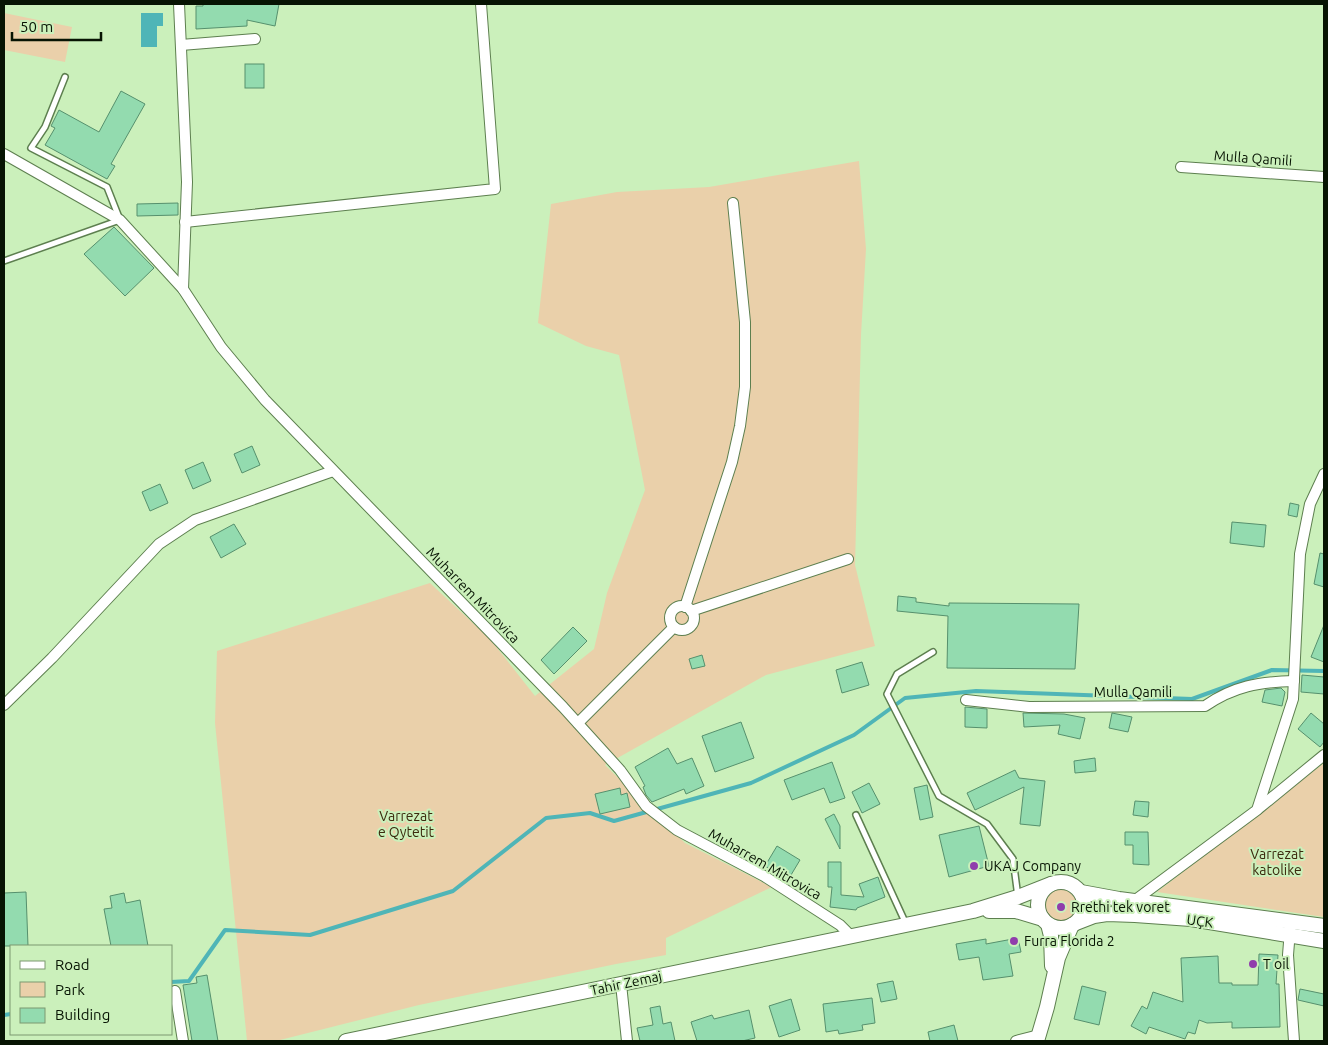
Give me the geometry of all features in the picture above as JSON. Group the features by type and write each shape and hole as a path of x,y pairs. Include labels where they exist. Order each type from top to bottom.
{"main road":[{"path":"1038,1038 1052,982 1058,958 1074,924 1084,912 1084,898 1081,892 1071,884 1058,882 1046,888 1039,900 1039,913 1051,936 1052,982"},
{"name":"Tahir Zemaj","path":"346,1041 907,925 973,910 1018,897 1051,884"},
{"name":"UÇK","path":"1081,892 1134,901 1324,926"},
{"name":"Tahir Zemaj","path":"973,910 1016,911 1045,922"},
{"name":"UÇK","path":"1074,924 1094,916 1127,914 1191,919 1324,941"},
{"path":"1045,922 1062,928 1074,924"}],"street":[{"path":"179,4 187,182 183,289"},
{"path":"186,222 495,188 481,4"},
{"path":"181,46 255,39"},
{"name":"Muharrem Mitrovica","path":"4,154 120,220 183,289 221,347 265,400 578,723 620,770 646,806 677,830 764,876 840,925 852,937"},
{"name":"Mulla Qamili","path":"1180,167 1324,177"},
{"path":"688,609 732,462 740,426 745,387 745,322 733,203"},
{"path":"4,704 52,658 159,544 195,520 333,471"},
{"path":"1257,810 1293,699 1300,554 1310,504 1324,474"},
{"path":"688,609 694,618 691,625 685,630 674,627 670,620 671,613 677,608 688,609 848,559"},
{"path":"578,723 674,627"},
{"name":"Mulla Qamili","path":"966,700 1029,707 1204,706 1237,688 1266,682 1294,681"},
{"path":"1134,901 1257,810 1324,755"},
{"path":"1291,921 1288,955 1294,1041"},
{"path":"621,984 627,1041"},
{"path":"175,991 183,1041"},
{"path":"1016,1041 1038,1038"}],"lane":[{"path":"4,261 120,220 107,187 30,148 46,127 65,77"},
{"path":"933,652 897,674 887,694 940,796 987,824 1013,859 1018,897"},
{"path":"856,815 907,925"}],"green space":[{"path":"4,13 72,27 65,62 4,50"},
{"name":"Varrezat e Qytetit","path":"859,161 866,249 861,335 855,565 875,646 766,675 605,765 685,843 772,887 666,938 666,955 419,1005 276,1041 247,1041 215,723 217,651 430,583 490,639 535,696 594,649 607,593 645,490 619,355 586,346 538,323 551,204 617,192 709,187"},
{"name":"Varrezat katolike","path":"1324,763 1324,917 1157,892"},
{"path":"1060,889 1072,894 1077,906 1072,918 1060,923 1048,918 1043,906 1048,894"}],"water":[{"path":"141,13 163,13 163,26 157,26 157,47 141,47"}],"building":[{"path":"203,4 279,4 275,26 247,20 247,26 196,29 196,6 203,6"},
{"path":"245,64 264,64 264,88 245,88"},
{"path":"121,91 145,104 111,164 115,166 107,179 45,145 55,128 51,126 59,110 99,132"},
{"path":"178,203 178,215 137,216 137,204"},
{"path":"114,227 154,268 125,296 84,254"},
{"path":"252,446 260,465 242,473 234,454"},
{"path":"203,462 211,481 193,489 185,470"},
{"path":"160,484 168,503 150,511 142,492"},
{"path":"1290,503 1299,505 1297,517 1288,515"},
{"path":"1232,522 1266,525 1264,547 1230,543"},
{"path":"234,524 246,544 221,558 210,537"},
{"path":"1320,553 1324,554 1324,587 1314,584"},
{"path":"898,596 916,598 916,602 949,606 949,603 1079,604 1075,669 947,668 948,616 897,611"},
{"path":"1324,625 1324,662 1311,657"},
{"path":"573,627 587,641 554,674 541,660"},
{"path":"702,655 705,666 692,669 689,659"},
{"path":"862,662 869,685 842,693 836,670"},
{"path":"1302,675 1324,677 1324,694 1301,692"},
{"path":"1281,688 1285,692 1282,706 1262,702 1265,690"},
{"path":"965,707 987,709 987,728 965,727"},
{"path":"1023,713 1064,714 1085,718 1080,739 1058,734 1060,725 1024,727"},
{"path":"1112,713 1132,717 1128,732 1109,728"},
{"path":"1311,713 1324,724 1324,742 1320,747 1298,729"},
{"path":"741,722 754,758 715,772 702,736"},
{"path":"668,748 677,764 692,758 704,786 686,794 684,789 652,802 646,795 643,787 645,786 635,767"},
{"path":"1095,758 1096,771 1075,773 1074,761"},
{"path":"832,762 845,798 830,803 824,788 792,800 784,780"},
{"path":"1015,770 1019,778 1045,781 1040,826 1020,824 1024,787 975,810 967,793"},
{"path":"869,783 880,804 862,813 852,792"},
{"path":"927,785 933,817 920,820 914,788"},
{"path":"620,788 621,795 627,793 630,807 600,814 595,794"},
{"path":"1135,801 1149,802 1148,817 1133,815"},
{"path":"834,814 840,826 840,849 825,819"},
{"path":"979,826 989,866 949,877 939,835"},
{"path":"1125,832 1148,832 1149,865 1133,864 1133,845 1125,845"},
{"path":"777,846 800,860 788,880 765,866"},
{"path":"828,862 841,862 841,895 864,897 859,884 878,877 885,897 856,910 830,907 832,887 828,887"},
{"path":"26,892 28,945 4,946 4,893"},
{"path":"124,893 126,903 140,900 148,945 111,945 104,909 112,908 110,896"},
{"path":"1018,938 1021,952 1009,954 1013,976 983,980 979,957 959,960 956,944 986,939 986,944"},
{"path":"1259,954 1278,955 1276,984 1279,984 1280,1027 1232,1028 1232,1022 1207,1023 1199,1020 1195,1034 1188,1032 1185,1039 1149,1027 1146,1034 1131,1026 1142,1006 1147,1009 1153,992 1183,1002 1181,958 1218,956 1219,983 1258,985"},
{"path":"207,975 218,1041 192,1041 183,985 197,983 196,977"},
{"path":"893,981 897,999 881,1002 877,984"},
{"path":"1082,986 1106,992 1099,1025 1074,1019"},
{"path":"1300,989 1324,994 1324,1006 1298,1000"},
{"path":"872,998 875,1023 862,1025 863,1030 839,1034 838,1030 826,1032 823,1004"},
{"path":"791,999 800,1030 779,1037 769,1006"},
{"path":"660,1006 663,1024 671,1022 675,1041 640,1041 637,1028 653,1025 650,1008"},
{"path":"749,1010 755,1038 742,1041 697,1041 691,1022 712,1015 714,1019"},
{"path":"954,1025 958,1041 930,1041 928,1032"}],"waterway":[{"path":"172,982 189,981 225,930 310,935 453,891 546,818 590,813 614,821 751,783 854,735 905,698 976,691 1192,699 1272,670 1324,671"},
{"path":"4,1015 10,1014"}],"place":[{"name":"UKAJ Company","path":"974,866"},
{"name":"Rrethi tek voret","path":"1061,907"},
{"name":"Furra Florida 2","path":"1014,941"},
{"name":"T oil","path":"1253,964"}]}
